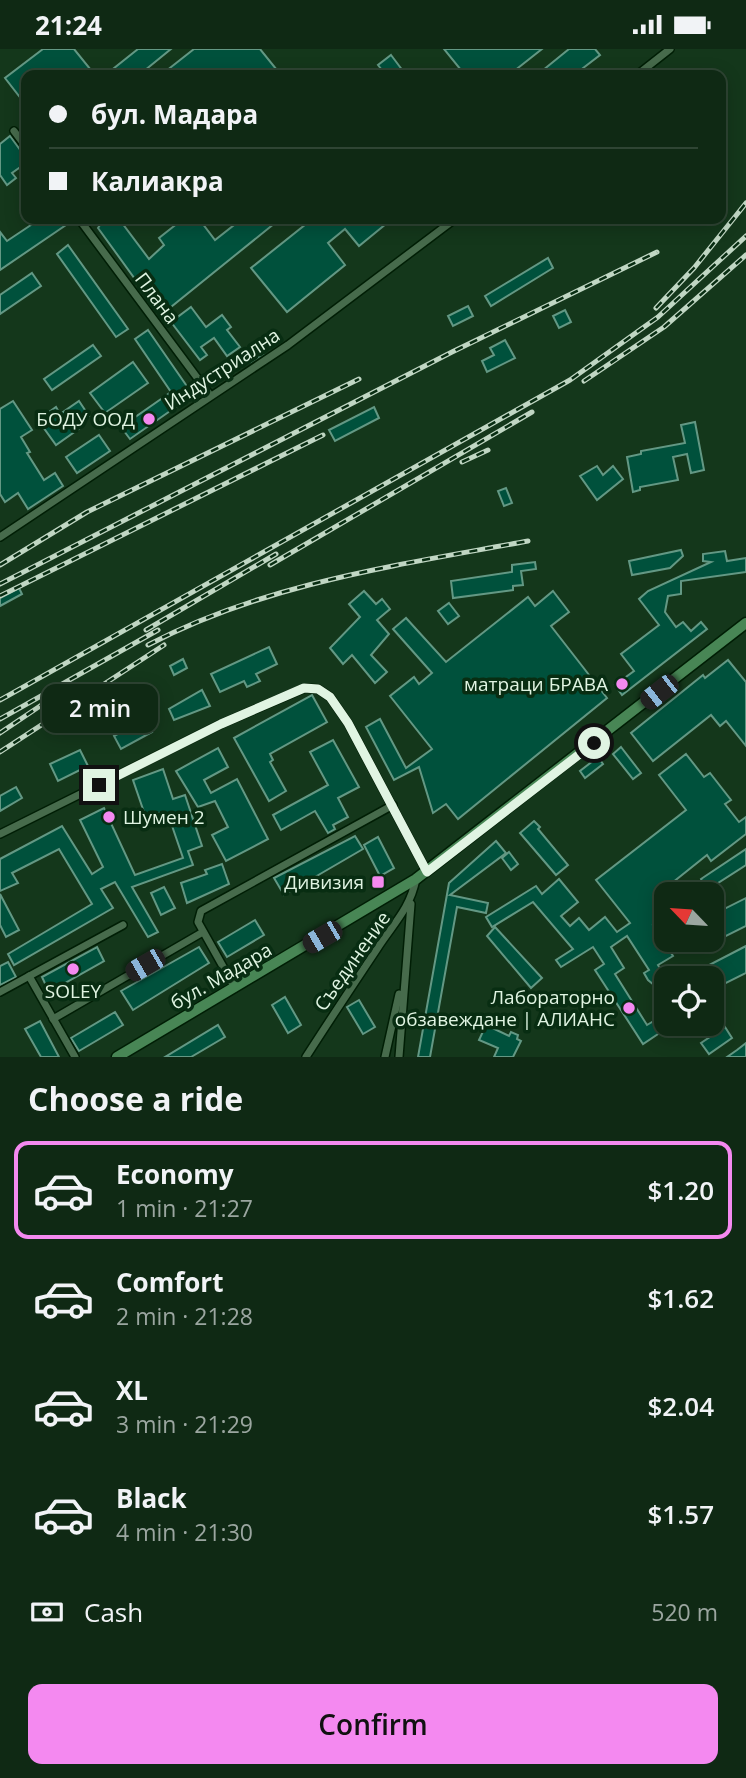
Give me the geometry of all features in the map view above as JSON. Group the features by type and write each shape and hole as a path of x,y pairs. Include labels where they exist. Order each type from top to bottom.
{"main road":[{"name":"бул. Мадара","path":"117,1057 427,872 746,623"}],"street":[{"path":"643,70 670,49"},
{"path":"15,131 21,140"},
{"name":"Плана","path":"83,224 211,395"},
{"name":"Индустриална","path":"0,537 288,345 448,224"},
{"path":"0,834 221,724 304,688 318,689 330,697 393,805 427,872"},
{"path":"235,988 202,932 198,922 201,911 393,805"},
{"name":"Съединение","path":"306,1057 412,900 416,879"},
{"path":"399,1057 403,973 412,900"},
{"path":"0,992 123,925"},
{"path":"53,1019 202,932"},
{"path":"385,1057 403,973"},
{"path":"29,976 75,1057"}],"building":[{"path":"43,49 74,49 91,70 21,70 21,99 5,78"},
{"path":"138,49 171,49 145,70 113,69"},
{"path":"194,49 260,49 277,70 167,70"},
{"path":"444,49 542,49 515,70 461,70"},
{"path":"569,49 595,49 600,55 580,70 543,70"},
{"path":"391,55 402,70 382,70 378,65"},
{"path":"10,136 21,151 21,167 12,173 16,178 7,185 0,175 0,144"},
{"path":"32,224 66,225 0,270 0,232 7,241"},
{"path":"101,224 123,224 149,259 164,245 159,238 177,224 203,224 215,240 233,224 274,224 161,315 98,228"},
{"path":"306,224 386,224 359,246 345,229 328,243 345,265 287,312 251,268"},
{"path":"68,245 128,329 116,337 57,254"},
{"path":"548,258 553,268 491,306 485,296"},
{"path":"32,273 41,286 0,314 0,295"},
{"path":"468,306 473,316 453,326 448,316"},
{"path":"191,307 206,327 222,315 231,327 227,330 240,347 227,356 214,338 201,347 207,355 200,360 171,322"},
{"path":"565,310 571,322 559,328 553,316"},
{"path":"148,330 193,395 130,439 121,427 171,392 135,339"},
{"path":"505,340 515,358 487,372 482,361 494,355 490,348"},
{"path":"93,345 101,356 52,390 44,379"},
{"path":"259,349 263,354 249,363 246,359"},
{"path":"133,362 148,383 105,413 90,393"},
{"path":"13,401 32,430 21,437 30,452 27,453 44,480 55,473 63,486 28,509 18,493 5,502 0,494 0,409"},
{"path":"79,401 89,416 77,424 80,428 56,445 38,420 56,407 60,414"},
{"path":"374,407 379,418 335,441 329,430"},
{"path":"695,422 704,470 691,473 687,454 673,457 678,480 640,487 640,490 633,492 627,457 641,454 641,451 685,443 681,425"},
{"path":"99,435 110,451 77,473 66,457"},
{"path":"597,466 603,475 613,466 623,479 597,500 580,476"},
{"path":"506,488 512,503 504,506 498,491"},
{"path":"681,550 683,556 670,568 632,575 629,561"},
{"path":"725,551 727,561 746,558 746,572 681,581 681,594 668,596 665,612 676,627 683,622 691,631 701,622 707,629 622,695 615,685 634,671 621,654 659,625 639,599 648,591 711,562 703,561 703,554"},
{"path":"535,562 536,569 521,571 523,585 513,586 513,590 453,598 451,581 512,572 512,565"},
{"path":"19,588 22,594 0,606 0,598"},
{"path":"364,591 376,604 382,599 390,609 377,620 389,634 371,655 387,672 375,683 352,655 343,664 330,648 360,617 349,604"},
{"path":"553,591 569,612 551,626 607,698 458,819 446,804 433,813 419,767 394,780 366,727 380,719 406,768 432,749 390,696 414,677 419,684 432,673 393,629 406,618 446,662 528,597 535,606"},
{"path":"449,603 459,616 448,624 438,611"},
{"path":"269,647 277,664 256,674 260,681 247,687 244,681 220,692 211,674"},
{"path":"183,659 187,668 174,675 170,666"},
{"path":"728,660 746,682 746,746 726,721 720,726 711,715 653,761 631,733 703,675 705,678"},
{"path":"202,690 210,706 174,720 169,709"},
{"path":"312,695 327,722 270,754 273,760 270,762 286,791 269,801 234,738"},
{"path":"114,696 118,704 110,709 113,715 104,719 97,705"},
{"path":"145,719 152,732 121,749 114,736"},
{"path":"333,740 359,787 338,798 348,817 333,825 335,829 328,833 315,811 281,830 273,815 328,785 310,752"},
{"path":"621,747 641,773 633,779 613,754"},
{"path":"218,748 228,767 204,780 211,793 237,779 268,839 226,861 212,835 228,827 215,801 198,807 176,771"},
{"path":"80,750 88,766 58,781 50,764"},
{"path":"686,754 704,777 710,773 731,800 725,804 739,822 746,817 746,834 711,861 707,855 673,882 654,882 654,952 670,952 673,956 659,966 654,966 654,985 644,973 649,970 627,936 611,947 624,968 615,974 647,1025 654,1021 655,1036 643,1044 595,970 604,964 593,947 561,967 556,960 573,949 533,902 492,927 486,917 536,886 542,894 559,879 578,902 561,916 570,926 579,918 589,930 605,917 617,932 630,923 596,880 686,810 659,775"},
{"path":"598,757 603,764 585,778 580,771"},
{"path":"163,769 173,799 185,795 202,846 188,851 193,865 132,887 158,932 148,937 115,882 101,889 113,908 14,965 8,954 92,904 59,849 12,873 18,883 0,891 0,859 62,826 92,874 103,867 80,820 104,808 135,875 183,858 169,817 162,820 159,813 146,818 133,780"},
{"path":"16,787 22,798 0,811 0,796"},
{"path":"534,821 568,865 556,875 520,833"},
{"path":"355,836 363,849 284,895 274,878"},
{"path":"378,837 394,868 380,876 364,845"},
{"path":"496,841 506,853 450,895 488,903 486,913 457,907 430,1057 418,1057 449,883"},
{"path":"746,849 746,865 719,882 703,882 701,879"},
{"path":"509,852 518,864 511,870 502,858"},
{"path":"222,864 229,884 187,903 181,883 207,874 205,870"},
{"path":"164,887 175,908 161,915 151,893"},
{"path":"0,894 19,930 6,937 0,925"},
{"path":"746,898 746,926 724,937 724,909"},
{"path":"255,920 264,935 227,957 218,942"},
{"path":"495,927 542,978 531,988 487,936"},
{"path":"746,946 746,973 724,984 724,966 707,966"},
{"name":"SOLEY","path":"97,947 104,961 49,992 42,977"},
{"path":"199,947 209,963 133,1010 121,991"},
{"path":"8,962 16,977 0,985 0,966"},
{"path":"285,997 301,1025 288,1033 272,1005"},
{"path":"359,1000 375,1027 363,1034 347,1007"},
{"path":"115,1012 123,1025 79,1051 71,1038"},
{"path":"40,1021 59,1057 41,1057 25,1029"},
{"path":"218,1025 225,1037 191,1057 165,1057"},
{"path":"486,1025 509,1036 511,1032 518,1035 517,1039 521,1041 513,1057 494,1057 498,1048 479,1040"},
{"path":"724,1028 732,1038 709,1054 701,1043 712,1036 724,1036"},
{"path":"746,1043 746,1057 727,1057 737,1050"}],"railway":[{"path":"656,308 694,268 746,203"},
{"path":"0,700 570,380 658,317 746,236"},
{"path":"0,584 452,352 657,252"},
{"path":"584,381 664,327 746,255"},
{"path":"0,565 87,512 359,379"},
{"path":"270,565 532,412"},
{"path":"0,596 323,435"},
{"path":"462,462 488,450"},
{"path":"148,645 193,624 286,591 382,568 528,541"},
{"path":"146,630 276,554"},
{"path":"0,719 158,630"},
{"path":"0,752 164,645"},
{"path":"0,733 46,702"}],"place":[{"name":"БОДУ ООД","path":"149,419"},
{"name":"матраци БРАВА","path":"622,684"},
{"name":"Шумен 2","path":"109,817"},
{"name":"Дивизия","path":"378,882"},
{"name":"SOLEY","path":"73,969"},
{"name":"Лабораторно обзавеждане | АЛИАНС","path":"629,1008"}],"route":[{"path":"99,785 221,724 304,688 318,689 330,697 348,723 427,872 594,743"}]}
